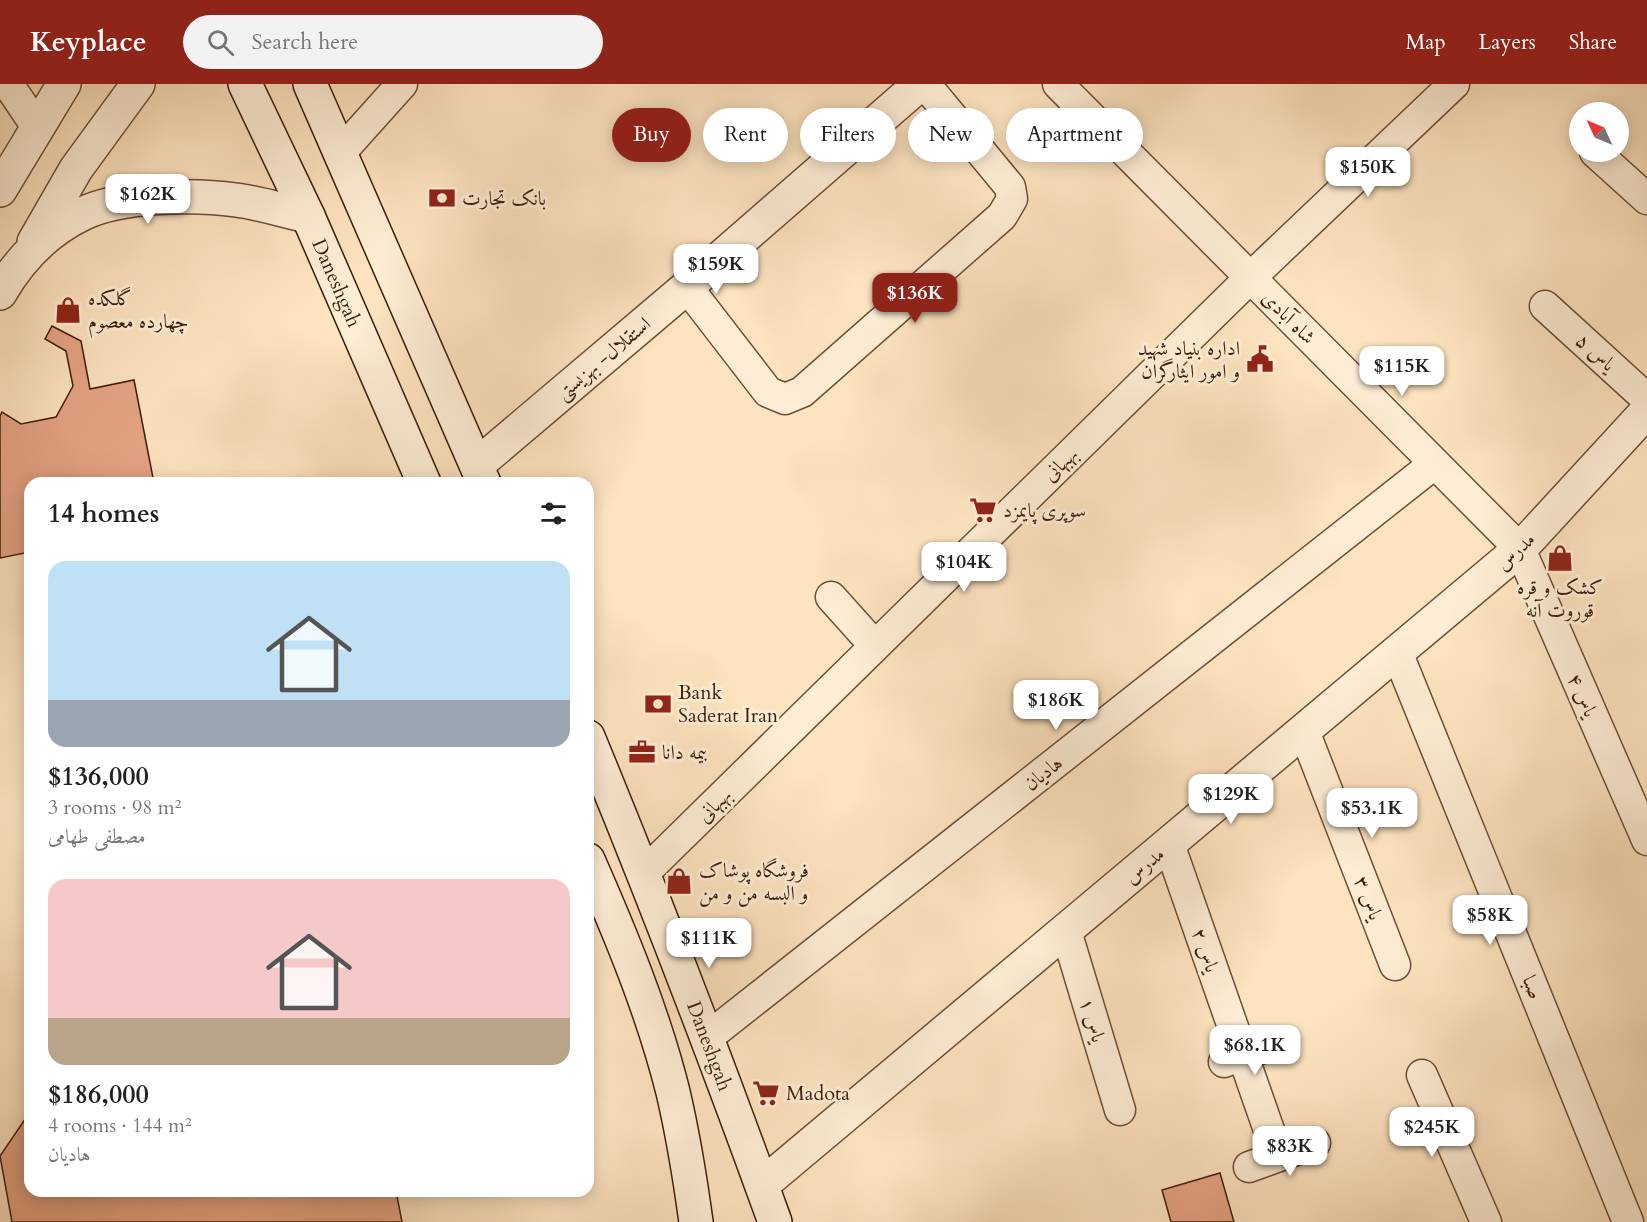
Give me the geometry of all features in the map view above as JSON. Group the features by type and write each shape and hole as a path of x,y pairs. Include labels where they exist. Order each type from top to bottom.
{"street":[{"path":"8,84 38,127"},
{"path":"0,190 64,84"},
{"path":"0,293 24,259 76,169 138,84"},
{"name":"Daneshgah","path":"244,84 308,216 421,477"},
{"path":"310,84 480,474"},
{"path":"340,152 402,84"},
{"name":"استقلال- بهزیستی","path":"480,474 687,287 920,84"},
{"path":"687,287 768,392 785,399 802,393 1002,216 1012,199 1010,187 925,84"},
{"name":"شاه آبادی","path":"1058,84 1520,549"},
{"name":"بهبهانی","path":"644,873 1250,278 1454,84"},
{"path":"1606,162 1647,200"},
{"path":"24,259 63,225 84,213 123,203 175,196 201,197 237,200 308,216"},
{"name":"یاس ۵","path":"1545,306 1647,399"},
{"name":"مدرس","path":"762,1185 1520,549 1647,411"},
{"name":"هادیان","path":"708,1037 1434,464"},
{"name":"یاس ۴","path":"1520,549 1647,840"},
{"path":"831,597 875,646"},
{"name":"صبا","path":"1397,652 1628,1222"},
{"name":"یاس ۳","path":"1304,730 1395,965"},
{"name":"Daneshgah","path":"594,752 708,1037 775,1222"},
{"name":"یاس ۲","path":"1169,844 1246,1054 1278,1156"},
{"path":"594,874 624,944 661,1050 673,1091 696,1222"},
{"name":"یاس ۱","path":"1066,931 1120,1110"},
{"path":"1422,1075 1486,1222"},
{"path":"1249,1167 1316,1143"}],"building":[{"path":"52,326 81,341 90,389 134,380 153,477 24,477 24,553 0,558 0,416 2,412 21,424 56,417 73,386 66,351 45,339"},
{"path":"24,1121 24,1197 397,1197 402,1222 12,1222 0,1156"},
{"path":"1220,1173 1234,1222 1171,1222 1162,1190"}],"place":[{"name":"بانک تجارت","path":"442,198"},
{"name":"گلکده چهارده معصوم","path":"68,310"},
{"name":"اداره بنیاد شهید و امور ایثارگران","path":"1260,359"},
{"name":"سوپری پایمزد","path":"983,510"},
{"name":"کشک و قره قوروت آنه","path":"1560,558"},
{"name":"Bank Saderat Iran","path":"658,704"},
{"name":"بیمه دانا","path":"642,752"},
{"name":"فروشگاه پوشاک و البسه من و من","path":"679,881"},
{"name":"Madota","path":"766,1093"}]}
